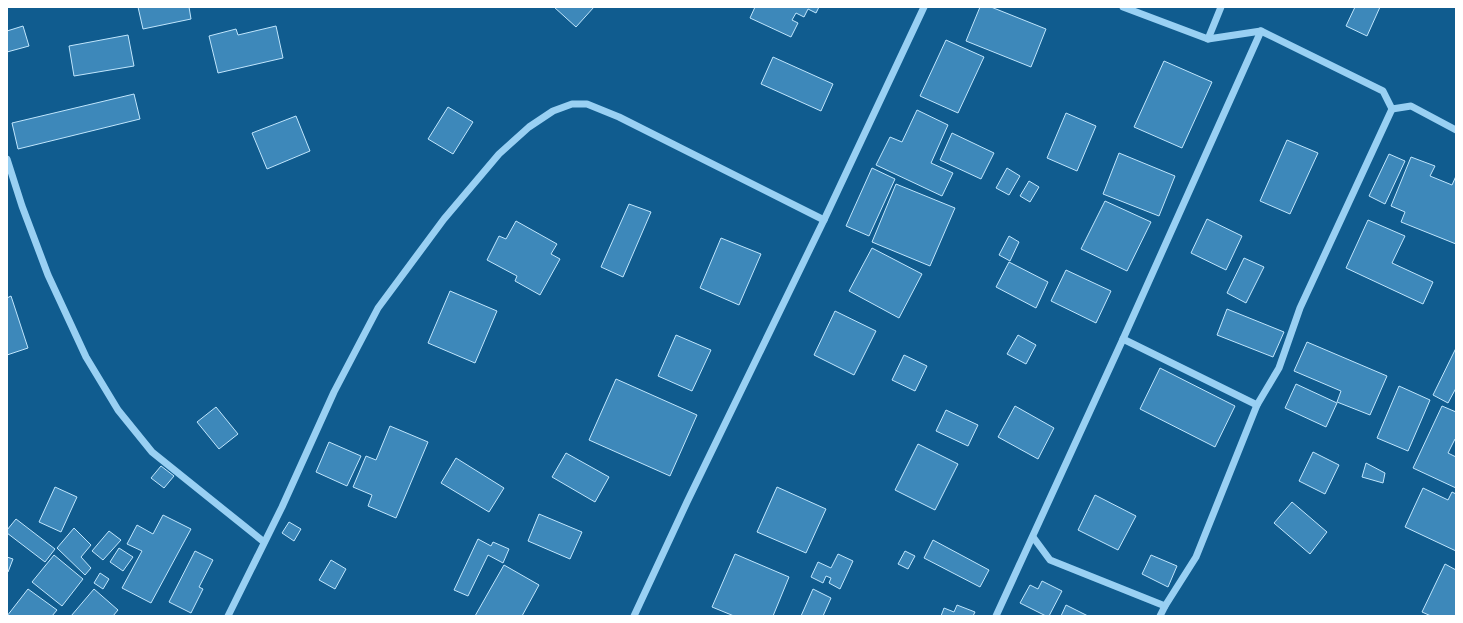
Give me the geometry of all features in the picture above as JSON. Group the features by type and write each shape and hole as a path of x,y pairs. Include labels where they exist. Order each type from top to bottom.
{"street":[{"path":"634,616 687,502 824,220 924,7"},
{"path":"1123,7 1208,39 1261,31 1383,91 1392,109"},
{"path":"1208,39 1221,7"},
{"path":"996,616 1123,339 1261,31"},
{"path":"228,616 282,507 334,392 378,308 444,219 499,154 530,127 553,112 572,104 587,104 619,117 824,220"},
{"path":"1392,109 1410,106 1456,130"},
{"path":"1160,616 1196,557 1257,405 1280,368 1300,308 1392,109"},
{"path":"7,159 22,206 48,275 86,357 118,410 152,452 264,542"},
{"path":"1123,339 1257,405"},
{"path":"1033,537 1050,560 1165,606"}],"building":[{"path":"138,7 189,7 191,19 143,29"},
{"path":"554,7 594,7 576,27"},
{"path":"755,7 819,7 816,13 808,9 804,17 796,13 792,20 798,23 791,37 750,18"},
{"path":"980,7 991,7 1046,29 1031,67 966,41"},
{"path":"1355,7 1380,7 1367,36 1346,26"},
{"path":"23,26 29,46 7,52 7,31"},
{"path":"276,26 283,58 218,73 209,36 236,29 238,35"},
{"path":"128,35 134,66 74,76 69,46"},
{"path":"946,40 984,57 958,113 920,96"},
{"path":"773,57 833,84 821,111 761,84"},
{"path":"1164,61 1212,82 1182,148 1134,127"},
{"path":"134,94 140,119 18,149 12,123"},
{"path":"448,107 473,122 453,154 428,139"},
{"path":"917,110 948,125 931,163 953,173 942,196 876,165 890,137 902,142"},
{"path":"1066,113 1096,126 1077,171 1047,158"},
{"path":"296,116 310,151 267,169 252,133"},
{"path":"952,133 994,153 981,179 940,160"},
{"path":"1287,140 1318,153 1290,214 1260,201"},
{"path":"1119,153 1175,176 1159,216 1103,194"},
{"path":"1389,154 1405,161 1385,204 1369,196"},
{"path":"1411,157 1435,166 1430,176 1452,185 1456,176 1456,244 1401,222 1405,212 1391,206"},
{"path":"872,168 895,179 869,236 846,226"},
{"path":"1007,168 1020,176 1009,195 996,188"},
{"path":"1029,181 1039,187 1030,202 1020,196"},
{"path":"896,184 955,208 930,266 872,242"},
{"path":"1105,201 1151,222 1127,271 1081,249"},
{"path":"629,204 651,212 623,277 601,267"},
{"path":"1207,219 1242,236 1226,270 1191,253"},
{"path":"1368,220 1405,236 1392,263 1433,282 1423,304 1346,268"},
{"path":"516,221 557,244 551,254 560,259 540,295 515,281 517,276 487,260 499,236 506,239"},
{"path":"1009,236 1019,242 1010,261 999,255"},
{"path":"721,238 761,254 739,305 700,288"},
{"path":"872,248 922,274 899,318 849,291"},
{"path":"1244,258 1264,267 1246,303 1227,293"},
{"path":"1009,262 1048,282 1036,308 996,287"},
{"path":"1066,270 1111,291 1096,323 1051,301"},
{"path":"450,291 497,311 475,363 428,343"},
{"path":"11,296 28,348 7,355 7,298"},
{"path":"1227,309 1284,332 1273,357 1217,335"},
{"path":"835,311 876,331 854,375 814,355"},
{"path":"676,335 711,350 692,391 658,376"},
{"path":"1018,335 1036,345 1026,364 1007,354"},
{"path":"1307,342 1387,376 1370,415 1337,402 1341,391 1294,371"},
{"path":"1456,348 1456,388 1448,403 1433,395"},
{"path":"904,355 927,366 915,391 892,380"},
{"path":"1160,368 1235,406 1215,447 1140,409"},
{"path":"616,379 697,415 670,476 589,440"},
{"path":"1296,384 1337,403 1326,427 1285,408"},
{"path":"1399,386 1430,400 1408,451 1377,438"},
{"path":"1015,406 1054,428 1038,459 998,437"},
{"path":"1442,406 1456,412 1456,440 1455,439 1448,453 1456,457 1456,488 1413,468"},
{"path":"216,407 238,434 219,449 197,422"},
{"path":"946,410 978,425 968,446 936,431"},
{"path":"390,426 428,442 396,518 368,506 372,495 353,487 366,456 376,460"},
{"path":"329,442 361,456 347,486 316,472"},
{"path":"918,444 958,464 935,510 895,490"},
{"path":"1313,452 1339,465 1325,494 1299,481"},
{"path":"566,453 609,477 595,502 552,477"},
{"path":"456,458 504,488 489,512 441,483"},
{"path":"1366,463 1385,473 1383,483 1362,477"},
{"path":"161,466 174,476 164,488 151,478"},
{"path":"55,487 77,497 61,532 39,522"},
{"path":"777,487 826,509 806,553 757,532"},
{"path":"1423,488 1448,500 1452,492 1456,494 1456,551 1405,527"},
{"path":"1095,495 1136,516 1118,550 1078,530"},
{"path":"1292,502 1327,532 1310,554 1274,523"},
{"path":"539,514 582,532 570,559 528,541"},
{"path":"163,515 191,529 151,603 122,588 142,551 127,544 137,525 153,534"},
{"path":"16,519 55,549 45,562 7,533 7,530"},
{"path":"289,522 301,529 294,541 282,533"},
{"path":"74,528 91,545 81,557 91,568 85,575 57,548"},
{"path":"109,531 121,540 103,560 92,551"},
{"path":"478,539 491,546 493,542 509,549 503,563 488,555 468,596 454,590"},
{"path":"933,540 989,570 980,587 924,558"},
{"path":"119,548 133,557 123,571 110,562"},
{"path":"195,551 213,560 199,587 203,589 191,613 169,602"},
{"path":"905,551 915,556 908,569 898,564"},
{"path":"735,554 789,577 773,616 734,616 712,607"},
{"path":"838,554 853,561 840,589 829,583 831,578 826,576 823,583 811,577 818,562 831,568"},
{"path":"54,555 83,579 62,606 32,582"},
{"path":"1151,555 1177,566 1168,587 1142,574"},
{"path":"7,557 13,559 8,572 7,571"},
{"path":"331,560 346,569 335,589 319,580"},
{"path":"1445,564 1456,570 1456,616 1431,616 1422,612"},
{"path":"504,565 539,585 522,616 475,616"},
{"path":"100,573 109,579 103,589 94,583"},
{"path":"1042,581 1062,591 1049,616 1046,616 1020,603 1030,585 1038,589"},
{"path":"28,589 57,610 52,616 7,616"},
{"path":"94,589 118,610 113,616 71,616"},
{"path":"813,589 831,598 823,616 801,616"},
{"path":"957,605 975,612 973,616 941,616 944,608 954,612"},
{"path":"1066,605 1088,616 1061,616"}]}
